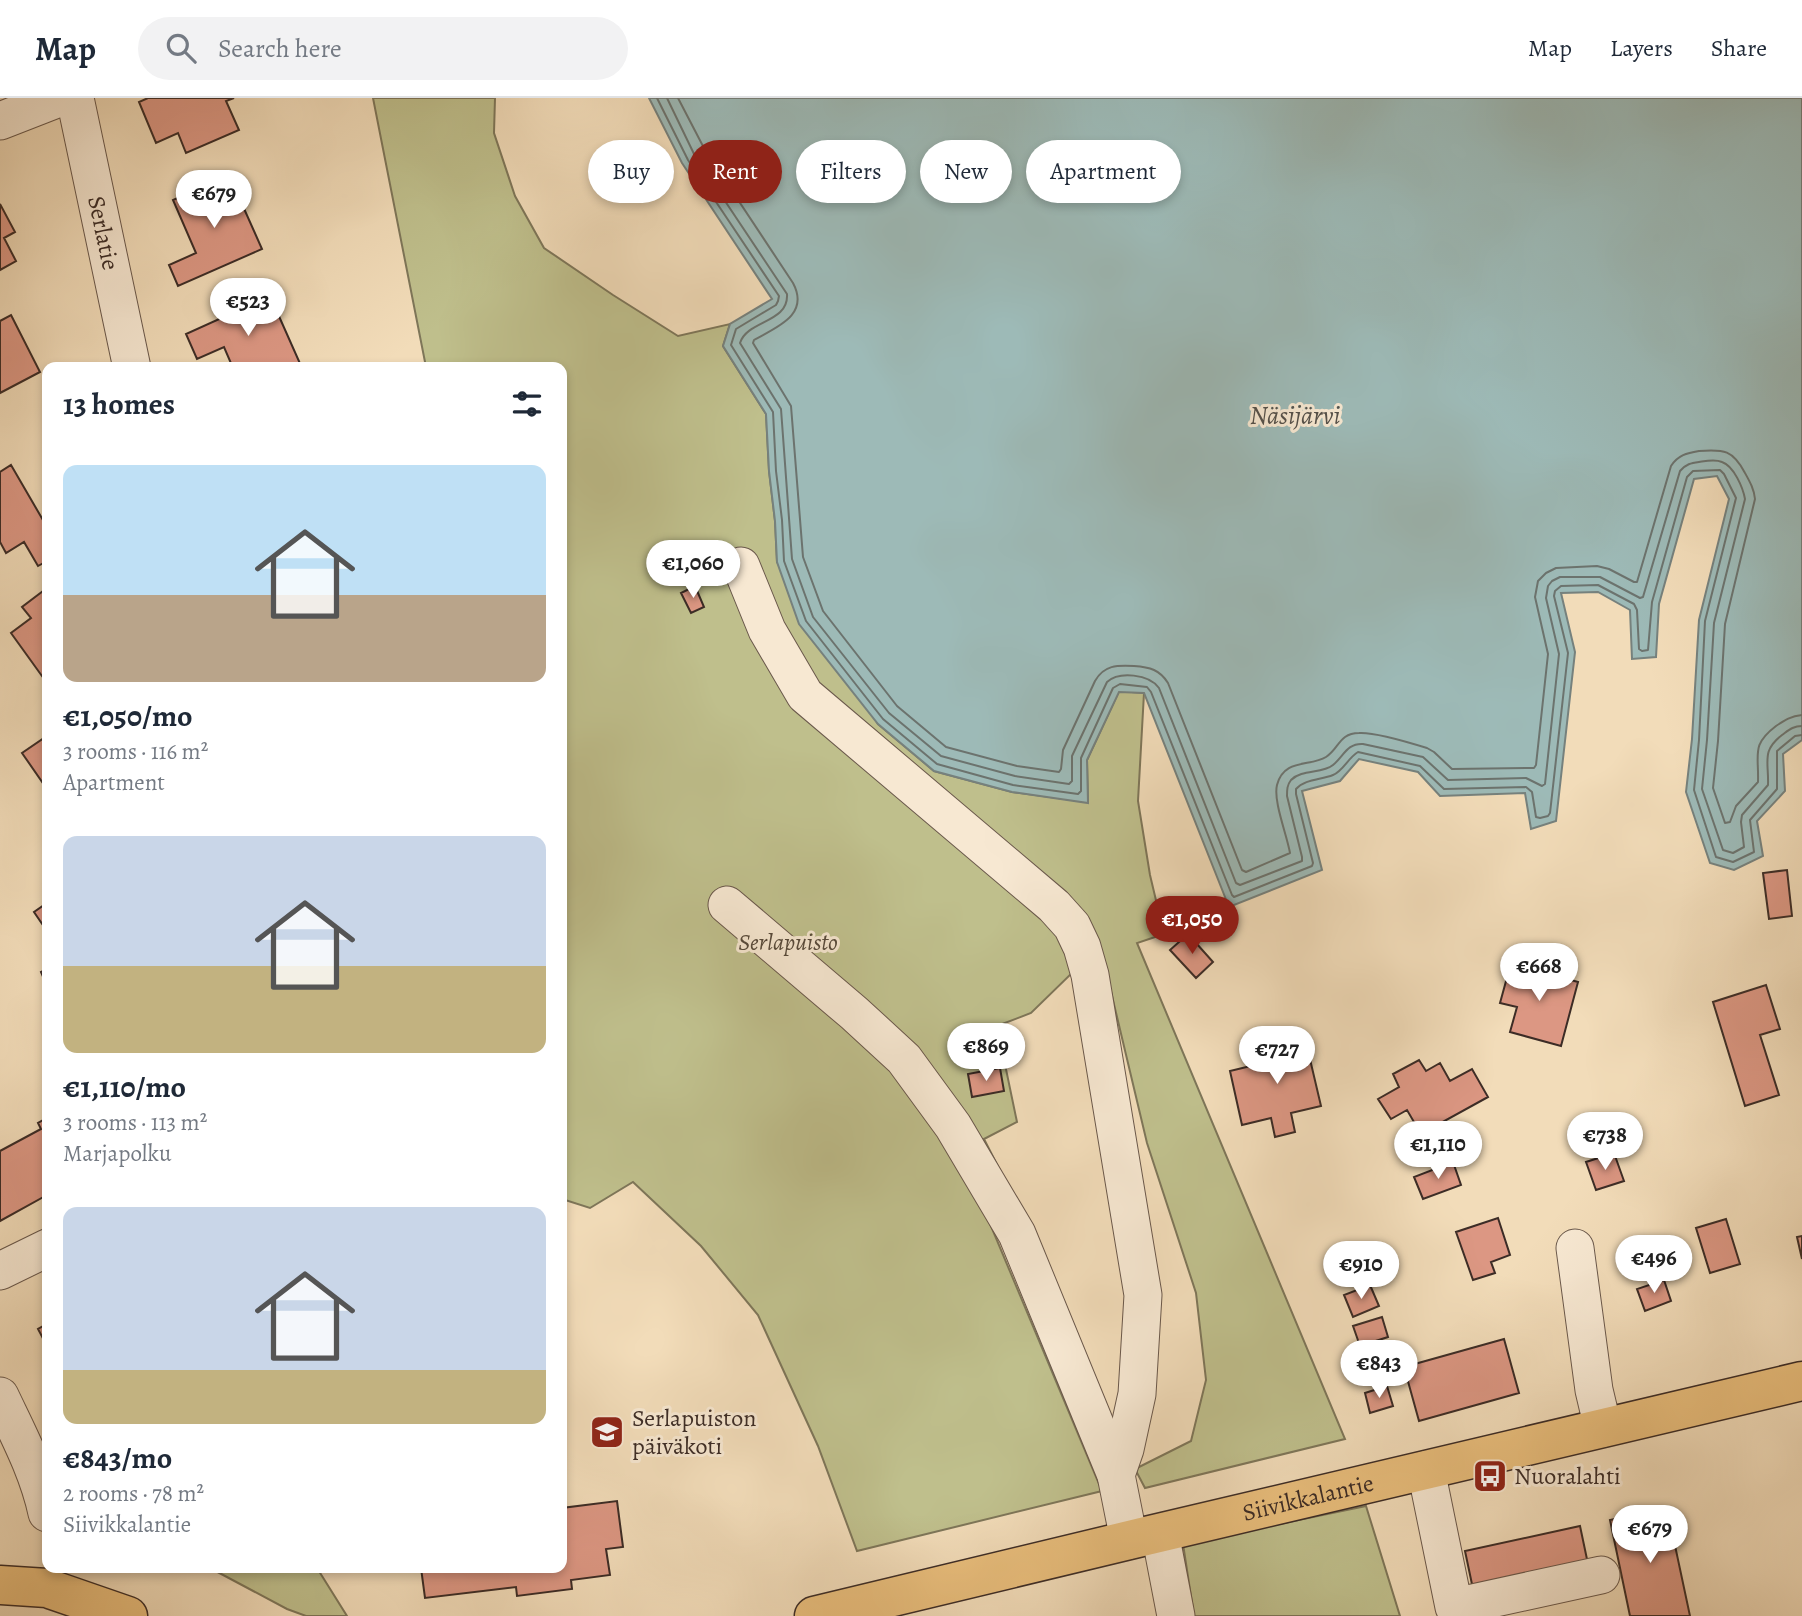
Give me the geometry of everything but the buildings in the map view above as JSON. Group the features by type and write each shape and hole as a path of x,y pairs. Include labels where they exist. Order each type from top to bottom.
{"main road":[{"name":"Siivikkalantie","path":"814,1616 1802,1381"},
{"path":"0,1585 48,1578 128,1616"}],"street":[{"path":"0,121 59,98"},
{"name":"Serlatie","path":"75,98 131,362"},
{"path":"741,566 767,630 805,695 1054,906 1072,926 1082,947 1090,975 1143,1295 1137,1394 1125,1449 1116,1475"},
{"path":"727,905 904,1059 953,1126 1017,1234 1176,1616"},
{"path":"1575,1248 1594,1390 1603,1428"},
{"path":"0,1271 42,1250"},
{"path":"0,1396 29,1455 42,1492"},
{"path":"1426,1470 1454,1606 1601,1576"}],"green space":[{"name":"Serlapuisto","path":"373,98 495,98 494,133 515,196 544,248 678,336 730,324 723,346 766,414 777,562 878,724 934,771 1012,792 1088,802 1087,760 1119,691 1144,693 1138,801 1150,875 1164,934 1137,943 1345,1439 1145,1488 1135,1469 1191,1441 1206,1380 1196,1293 1147,1143 1103,958 1076,969 1031,1013 997,1026 1017,1122 984,1139 1009,1188 983,1207 1102,1491 857,1551 818,1446 758,1315 701,1246 633,1182 590,1208 567,1201 567,362 425,362"},
{"path":"1366,1506 1400,1616 1194,1616 1183,1544"},
{"path":"219,1573 320,1573 347,1616 306,1616 287,1609"}],"water":[{"name":"Näsijärvi","path":"649,98 1802,98 1802,740 1783,754 1785,791 1757,821 1763,856 1734,870 1710,863 1686,792 1699,620 1729,499 1717,476 1694,479 1659,604 1656,657 1632,659 1630,610 1598,592 1561,593 1575,652 1556,821 1531,829 1525,793 1440,796 1418,772 1359,759 1340,781 1302,791 1322,870 1229,907 1144,693 1119,692 1087,760 1088,803 1012,792 934,771 878,724 799,624 777,562 766,414 723,346 730,324 772,299 708,203 782,203 782,140 688,140 688,172 674,147 674,140 670,140"}],"place":[{"name":"Serlapuiston päiväkoti","path":"607,1432"},
{"name":"Nuoralahti","path":"1490,1476"}]}
